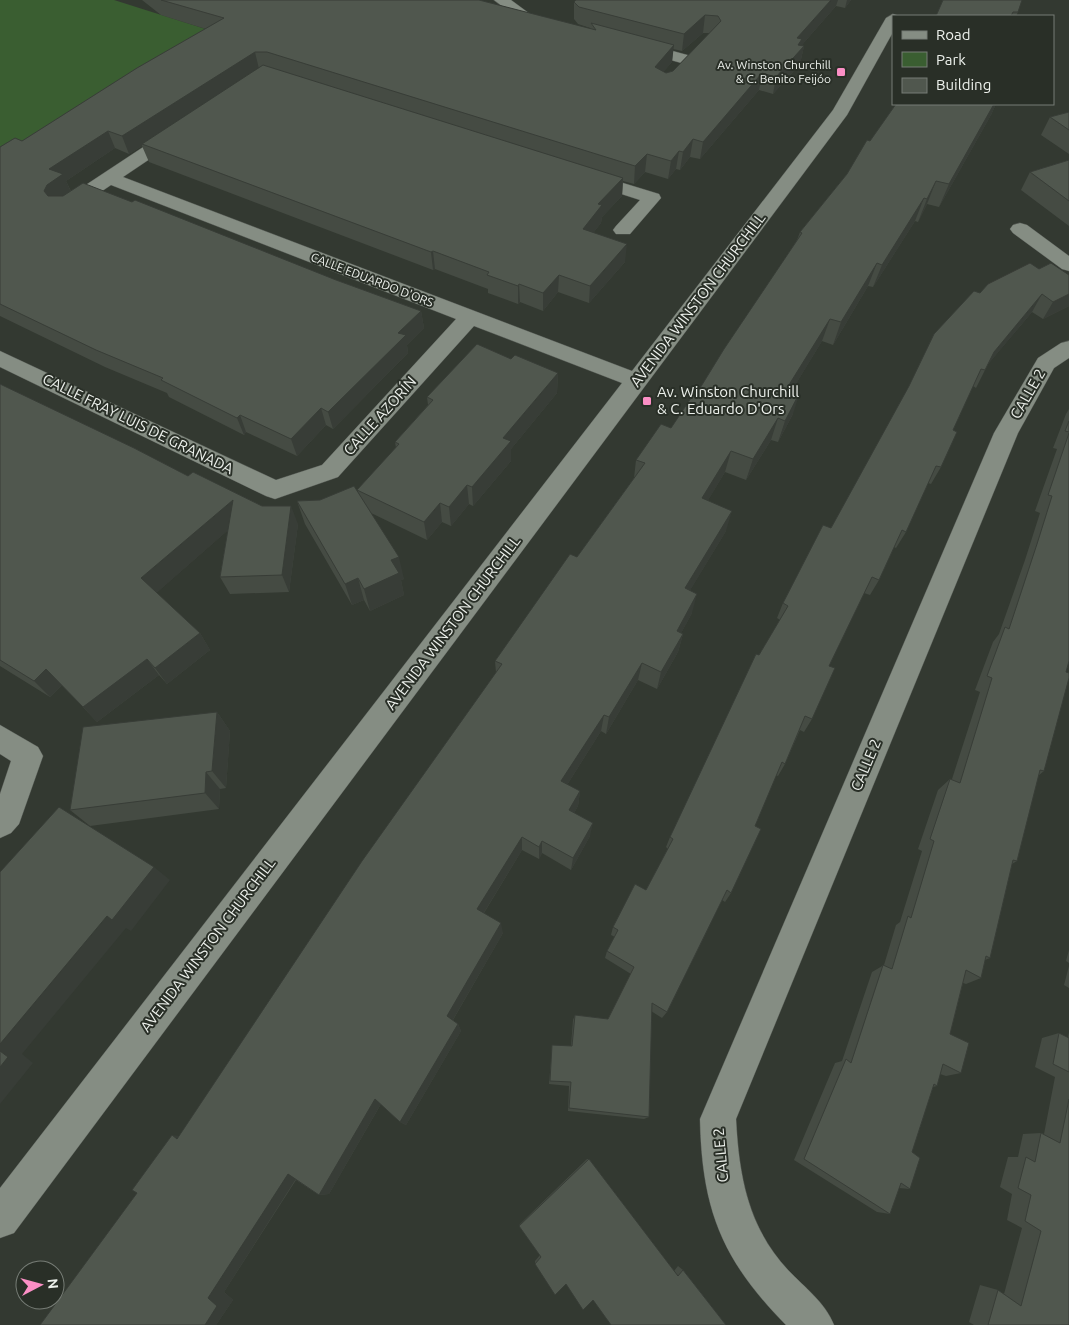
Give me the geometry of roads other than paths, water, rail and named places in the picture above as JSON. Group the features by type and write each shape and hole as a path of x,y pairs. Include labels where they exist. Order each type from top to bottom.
{"street":[{"path":"501,0 525,17 563,27"},
{"name":"AVENIDA WINSTON CHURCHILL","path":"0,1219 841,111 892,19"},
{"path":"619,42 685,59"},
{"path":"674,72 697,48"},
{"path":"64,208 191,123"},
{"path":"567,171 652,198 623,230"},
{"name":"CALLE EDUARDO D'ORS","path":"109,178 637,381"},
{"path":"1020,229 1069,265"},
{"name":"CALLE AZORÍN","path":"275,490 330,471 470,318"},
{"name":"CALLE 2","path":"814,1325 755,1261 727,1203 718,1159 718,1119 1006,433 1046,363 1069,348"},
{"name":"CALLE FRAY LUIS DE GRANADA","path":"0,358 275,490"},
{"path":"0,738 28,756 4,818"}],"place":[{"name":"Av. Winston Churchill & C. Benito Feijóo","path":"841,72"},
{"name":"Av. Winston Churchill & C. Eduardo D'Ors","path":"647,401"}]}
